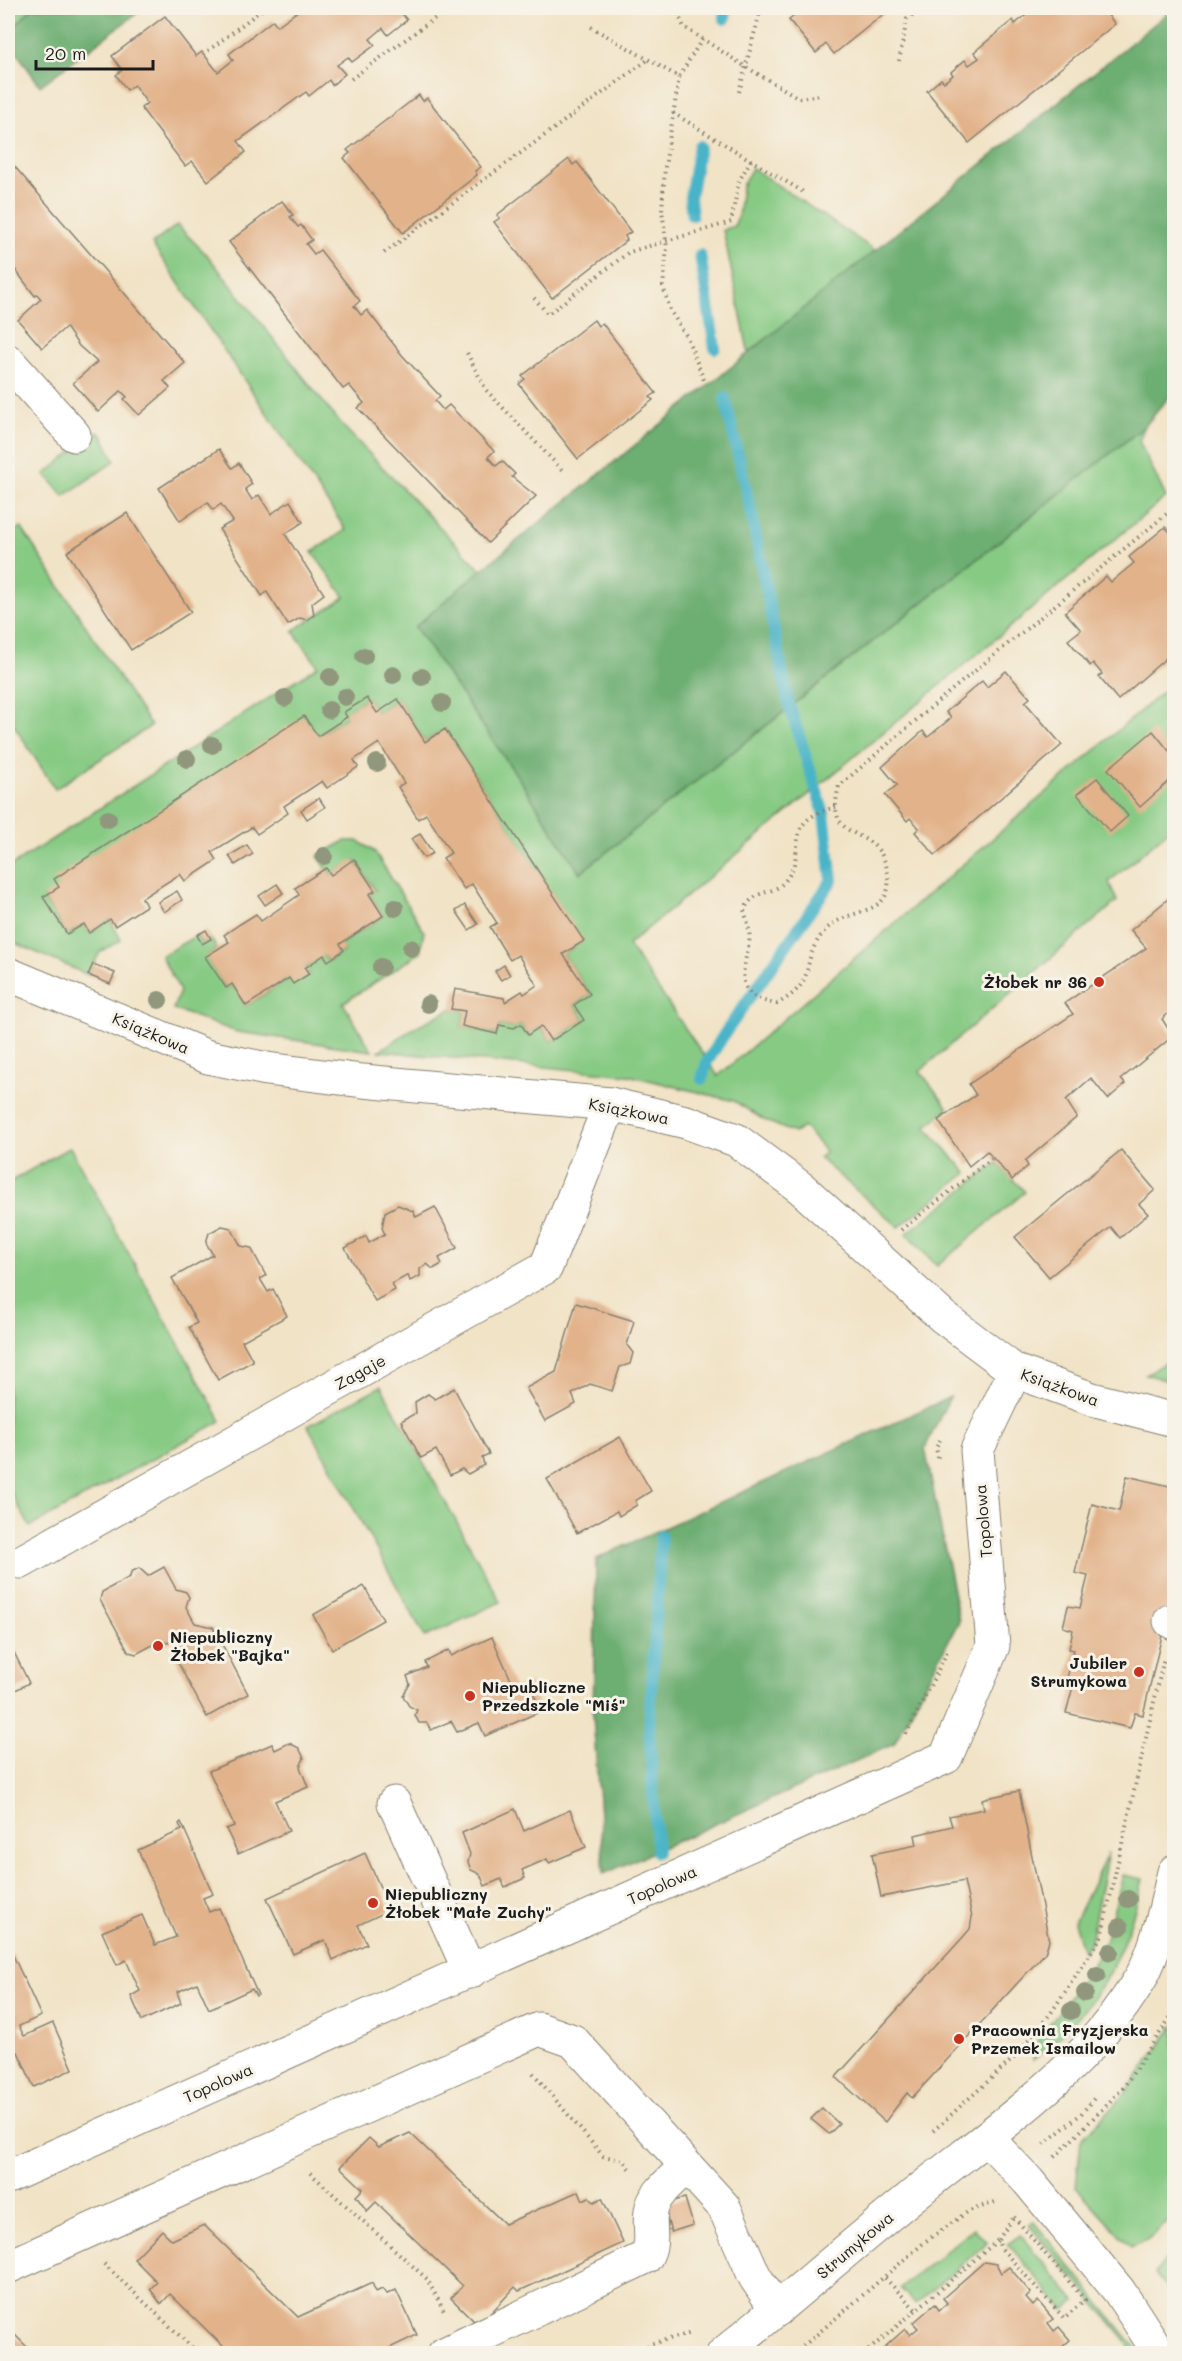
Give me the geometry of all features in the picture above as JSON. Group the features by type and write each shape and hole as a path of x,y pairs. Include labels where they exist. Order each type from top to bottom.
{"street":[{"path":"8,361 74,435"},
{"name":"Książkowa","path":"8,974 208,1057 267,1069 363,1082 610,1104 686,1122 736,1140 801,1188 943,1317 1015,1371 1092,1399 1174,1420"},
{"name":"Zagaje","path":"21,1562 546,1268 610,1104"},
{"name":"Topolowa","path":"8,2177 946,1757 993,1646 977,1450 1015,1371"},
{"path":"394,1803 470,1972"},
{"name":"Strumykowa","path":"723,2354 936,2176 988,2139 1035,2099 1106,2028 1141,1978 1165,1910 1174,1872"},
{"path":"8,2266 539,2030 573,2041 724,2207 755,2277 777,2310"},
{"path":"988,2139 1034,2188 1119,2291 1160,2354"},
{"path":"444,2354 646,2257 652,2240 651,2210 654,2200 686,2166"}],"path":[{"path":"208,51 264,8"},
{"path":"351,79 449,8"},
{"path":"675,8 684,27 746,67 799,98 821,94"},
{"path":"739,92 761,8"},
{"path":"899,62 907,19 921,8"},
{"path":"591,27 679,77"},
{"path":"702,39 679,77 662,210 666,242 663,286 670,310 687,337 704,380"},
{"path":"384,253 650,59"},
{"path":"673,113 805,193"},
{"path":"534,298 548,314 629,252 731,222 739,181 751,160"},
{"path":"467,353 486,390 564,472"},
{"path":"836,807 817,812 802,826 791,873 782,884 755,895 744,910 750,942 741,973 749,992 756,998 777,1004 796,994 806,979 811,956 823,933 840,918 855,912 874,909 885,899 889,882 887,862 880,849 844,828 836,816 839,786 1174,508"},
{"path":"896,1234 992,1158"},
{"path":"938,1460 936,1448 941,1438"},
{"path":"904,1737 952,1642"},
{"path":"930,2134 1015,2057 1051,2013 1101,1937 1165,1654"},
{"path":"864,2354 998,2240 1034,2188 1075,2139 1123,2088 1174,2012"},
{"path":"508,2043 603,2156 623,2160 654,2200"},
{"path":"279,2145 427,2279 438,2295 448,2320"},
{"path":"794,2354 926,2241 969,2211 1034,2188"},
{"path":"998,2240 1000,2247 1064,2318 1085,2300 1000,2200"},
{"path":"75,2237 199,2354"},
{"path":"885,2278 916,2310"},
{"path":"638,2354 650,2344 699,2331"}],"green space":[{"path":"8,8 32,8 8,34"},
{"path":"32,8 144,8 40,86 8,40 8,34"},
{"path":"1174,8 1174,391 1145,426 580,873 520,780 415,627 481,570"},
{"path":"752,168 876,251 749,355 723,230 734,226 738,217 742,186"},
{"path":"177,225 208,256 339,422 481,570 415,627 520,780 580,873 1145,426 1139,441 1166,497 628,945 718,1076 1174,682 1174,826 1109,882 1117,901 920,1071 948,1108 926,1127 967,1173 899,1227 819,1158 826,1152 804,1127 794,1133 764,1120 734,1101 628,1075 379,1051 417,1026 451,1009 465,1011 462,1026 497,1034 499,1025 514,1028 521,1024 528,1035 541,1026 551,1041 584,1020 574,1005 590,994 563,954 583,941 445,729 425,742 398,699 377,713 367,698 345,712 347,717 318,736 43,898 67,934 84,924 89,933 110,919 121,940 100,952 88,975 8,940 8,868 318,666 293,631 345,597 312,552 346,530 152,244"},
{"path":"97,432 102,435 115,461 64,496 45,474"},
{"path":"21,527 151,726 55,789 8,716 8,536"},
{"path":"345,841 358,841 375,852 424,931 420,953 343,1003 372,1051 237,1032 173,1009 180,991 161,956 197,935 202,944 211,939 217,949 206,957 226,988 232,984 246,1006 289,978 309,974 305,968 324,955 328,961 344,951 340,944 383,916 369,894 375,890 355,860 331,875 318,856"},
{"path":"70,1147 221,1421 30,1527 8,1488 8,1183"},
{"path":"997,1163 1025,1192 937,1266 906,1234"},
{"path":"1174,1357 1174,1383 1146,1374"},
{"path":"381,1386 501,1602 425,1637 308,1426"},
{"path":"950,1397 925,1448 959,1621 894,1744 604,1874 593,1715 596,1559"},
{"path":"1108,1853 1090,1942 1083,1953 1074,1922"},
{"path":"1123,1875 1143,1879 1127,1934 1117,1958 1091,2001 1075,2021 1033,2060 1035,2044 1090,1969 1106,1939"},
{"path":"1174,2026 1174,2217 1148,2239 1131,2247 1076,2187 1081,2140 1124,2095"},
{"path":"1033,2221 1140,2353 1132,2353 1125,2339 1029,2225"},
{"path":"974,2228 987,2243 916,2304 900,2288"},
{"path":"1020,2235 1076,2301 1064,2311 1008,2244"},
{"path":"1174,2254 1174,2297 1155,2274 1166,2258"}],"building":[{"path":"302,8 411,8 402,14 407,20 388,35 383,28 370,39 375,45 352,62 348,57 337,65 345,74 332,85 329,80 309,96 306,92 238,141 246,152 208,181 192,161 185,166 141,108 147,103 134,85 127,90 116,75 122,70 112,56 165,16 196,56 202,52 218,72 233,60 229,54 273,20 277,26"},
{"path":"796,8 891,8 834,54 826,44 816,53 789,20 799,12"},
{"path":"1029,8 1116,8 1107,14 1115,24 969,143 927,91 941,79 944,82 953,75 951,72 965,60 969,65 979,58 974,52 1013,20 1015,24 1025,16 1022,13"},
{"path":"419,95 423,101 427,98 481,167 475,171 477,175 403,233 344,158 350,153 347,150"},
{"path":"8,159 185,363 164,381 170,388 139,415 124,399 127,397 121,391 98,412 73,383 97,362 79,346 66,327 42,348 18,320 41,299 37,294 35,296 11,264 8,267"},
{"path":"569,159 573,165 577,162 631,232 625,236 627,240 552,298 494,222 500,218 497,215"},
{"path":"282,201 293,215 290,217 298,227 301,225 312,240 306,244 314,254 320,250 360,301 354,306 361,315 367,310 402,355 440,396 435,401 443,410 449,405 494,451 488,457 496,466 502,461 515,474 512,477 536,496 488,543 358,408 364,403 349,385 343,389 229,242"},
{"path":"594,320 598,326 602,323 656,393 650,397 653,400 578,459 519,384 525,379 522,376"},
{"path":"219,449 232,468 239,463 252,484 245,489 252,500 259,495 271,514 290,501 303,522 285,534 324,594 312,603 314,615 307,620 300,618 288,625 267,592 262,596 219,529 233,521 221,504 213,510 208,502 180,521 159,488"},
{"path":"127,513 191,612 131,650 67,552"},
{"path":"1165,527 1170,532 1174,529 1174,651 1118,700 1099,677 1102,674 1093,663 1090,666 1068,640 1081,630 1065,612 1106,576 1111,582 1134,563 1129,557"},
{"path":"1006,671 1030,698 1025,702 1062,745 935,855 915,832 919,828 910,818 907,821 885,795 897,785 882,767 923,731 928,737 951,718 946,712 982,681 987,687"},
{"path":"367,698 377,713 398,699 425,742 445,729 584,941 563,954 590,994 574,1005 584,1020 551,1041 541,1026 528,1035 521,1024 514,1028 499,1025 497,1034 462,1026 465,1011 451,1009 455,989 504,998 505,1002 522,991 524,994 537,985 518,955 510,960 490,927 497,923 472,884 464,889 443,858 451,853 426,814 418,819 398,787 404,783 379,743 354,760 358,767 327,788 322,781 284,806 288,813 257,834 252,827 212,852 217,860 185,881 180,874 142,898 146,906 115,926 110,919 89,933 84,924 67,934 43,897 59,887 54,879 304,716 318,736 347,717 344,712"},
{"path":"1153,731 1174,757 1174,777 1140,807 1108,769"},
{"path":"1097,778 1128,816 1110,832 1077,794"},
{"path":"319,798 325,807 307,819 301,810"},
{"path":"420,834 433,853 424,858 411,839"},
{"path":"247,845 253,854 235,865 229,856"},
{"path":"354,859 375,891 369,894 383,916 340,944 344,950 328,961 324,955 305,968 309,974 293,984 289,978 246,1006 232,984 226,988 205,957 229,942 224,935 240,924 256,914 261,921 299,895 295,888 326,868 331,875"},
{"path":"277,884 283,893 265,905 259,896"},
{"path":"177,891 182,900 164,912 158,902"},
{"name":"Żłobek nr 36","path":"1174,894 1174,1008 1162,1019 1173,1036 1121,1079 1125,1084 1108,1099 1091,1078 1066,1100 1077,1117 1025,1161 1028,1166 1012,1180 987,1151 969,1166 938,1120 976,1095 969,1084 1073,1014 1065,1003 1146,948 1131,930"},
{"path":"465,905 478,924 469,930 456,911"},
{"path":"206,930 211,939 202,944 197,935"},
{"path":"93,964 115,973 110,984 88,975"},
{"path":"504,965 510,975 501,980 495,971"},
{"path":"1121,1150 1155,1190 1139,1204 1148,1214 1120,1238 1111,1227 1049,1277 1015,1237"},
{"path":"398,1205 413,1211 416,1217 435,1207 457,1248 439,1258 442,1264 433,1269 427,1264 420,1269 420,1276 410,1281 408,1275 392,1284 395,1290 375,1301 345,1248 366,1236 369,1243 385,1234 382,1228 385,1212"},
{"path":"222,1226 231,1228 241,1246 251,1248 266,1276 260,1279 268,1292 273,1289 287,1316 242,1341 253,1361 218,1380 189,1327 197,1323 172,1278 213,1255 206,1243 209,1233"},
{"path":"576,1303 634,1321 627,1345 633,1353 630,1364 620,1367 612,1391 590,1384 572,1394 576,1404 545,1421 526,1388 556,1372"},
{"path":"454,1388 489,1454 482,1457 484,1465 468,1474 462,1469 450,1475 436,1450 421,1458 401,1421 416,1413 415,1402 428,1394 435,1399"},
{"path":"620,1437 651,1491 635,1501 637,1505 619,1516 617,1511 577,1533 547,1479"},
{"path":"1127,1476 1174,1487 1174,1585 1143,1715 1135,1713 1130,1728 1066,1713 1075,1679 1067,1678 1074,1650 1069,1649 1073,1630 1063,1627 1068,1606 1080,1608 1088,1576 1075,1573 1092,1504 1119,1511"},
{"path":"164,1567 176,1589 186,1592 189,1597 186,1607 195,1623 213,1627 248,1694 207,1717 176,1659 180,1648 175,1639 168,1643 160,1641 136,1654 129,1652 100,1600 102,1592 130,1577 131,1572 139,1568 148,1576"},
{"path":"364,1586 383,1620 332,1649 313,1615"},
{"path":"492,1637 515,1689 529,1683 541,1711 485,1736 479,1723 457,1732 451,1721 431,1730 427,1723 419,1723 415,1715 417,1710 409,1706 403,1696 410,1684 407,1676 427,1667 425,1662 449,1650 451,1656"},
{"path":"8,1640 29,1683 8,1694"},
{"path":"289,1743 299,1748 304,1758 300,1767 308,1787 275,1801 289,1831 238,1854 226,1829 234,1826 209,1771 272,1744 275,1750"},
{"path":"1019,1791 1049,1941 1045,1953 912,2098 907,2093 885,2122 836,2077 970,1929 972,1917 964,1881 881,1897 872,1854 917,1845 915,1835 952,1826 949,1816 984,1809 982,1799"},
{"path":"515,1809 524,1831 570,1810 586,1847 549,1863 547,1859 522,1870 525,1878 505,1887 501,1879 485,1886 480,1874 471,1870 468,1862 470,1854 462,1833"},
{"path":"181,1822 213,1894 203,1898 209,1912 219,1908 258,1995 256,1996 252,1989 209,2009 197,1983 177,1992 181,2003 142,2021 131,1996 140,1991 126,1960 117,1965 102,1932 142,1915 155,1945 176,1937 138,1850 182,1830 179,1824"},
{"path":"365,1853 390,1910 358,1925 367,1944 333,1960 325,1940 293,1954 267,1898"},
{"path":"12,1953 41,2016 19,2026 24,2036 53,2023 73,2069 34,2087 18,2052 8,2056 8,1956"},
{"path":"8,2059 14,2075 8,2078"},
{"path":"822,2108 839,2124 829,2134 811,2119"},
{"path":"410,2133 505,2224 579,2191 583,2200 589,2197 594,2202 602,2198 623,2243 519,2291 515,2287 489,2315 474,2321 451,2298 463,2286 376,2202 367,2211 356,2196 363,2189 340,2167 369,2138 379,2147"},
{"path":"685,2198 693,2225 671,2232 663,2204"},
{"path":"204,2225 298,2317 372,2283 376,2292 382,2289 387,2294 396,2290 417,2335 377,2354 231,2354 170,2294 161,2304 150,2289 157,2282 134,2259 162,2230 172,2240"},
{"path":"984,2262 996,2264 1001,2273 1009,2267 1031,2293 1026,2298 1033,2306 1038,2301 1053,2319 1048,2323 1054,2331 1059,2327 1070,2340 1061,2348 1065,2354 877,2354 905,2329 910,2335 918,2328 913,2323 935,2304 939,2310 947,2303 943,2298"},
{"path":"8,2328 34,2354 8,2354"}],"waterway":[{"path":"725,19 726,8"},
{"path":"692,215 690,198 699,146"},
{"path":"700,255 715,348"},
{"path":"702,1079 707,1062 725,1033 832,880 824,814 788,701 751,512 725,398"},
{"path":"657,1852 649,1728 661,1536"}],"place":[{"name":"Żłobek nr 36","path":"1099,982"},
{"name":"Niepubliczny Żłobek \"Bajka\"","path":"158,1646"},
{"name":"Jubiler Strumykowa","path":"1139,1672"},
{"name":"Niepubliczne Przedszkole \"Miś\"","path":"470,1696"},
{"name":"Niepubliczny Żłobek \"Małe Zuchy\"","path":"373,1903"},
{"name":"Pracownia Fryzjerska Przemek Ismailow","path":"959,2039"}]}
